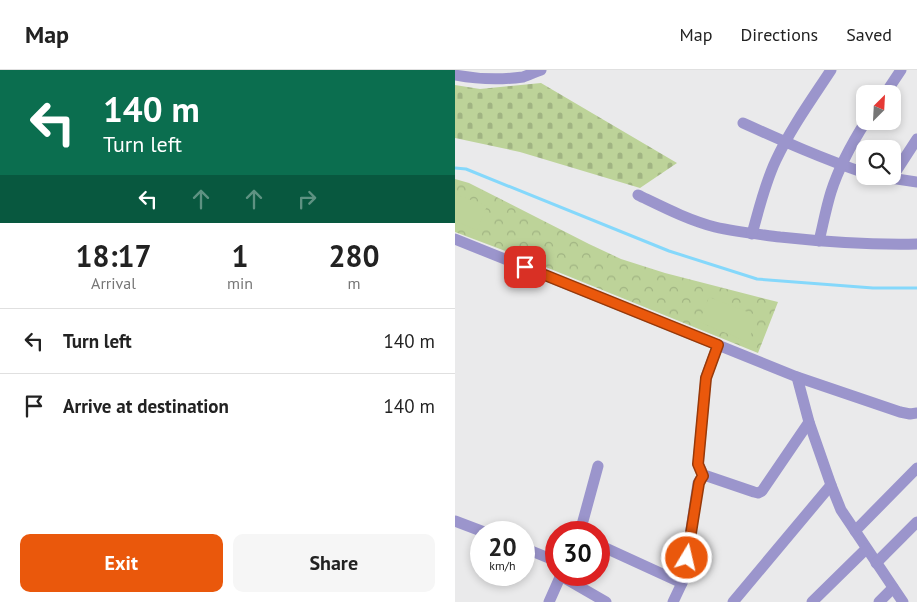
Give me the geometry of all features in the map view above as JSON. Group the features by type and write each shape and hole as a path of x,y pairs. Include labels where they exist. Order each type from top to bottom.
{"street":[{"path":"455,74 472,78 503,78 524,76 541,70"},
{"path":"752,234 775,161 831,70"},
{"path":"891,85 901,70"},
{"path":"743,123 856,170"},
{"path":"819,242 832,191 842,165 861,130"},
{"path":"901,164 917,139"},
{"path":"901,180 917,182"},
{"path":"638,195 695,221 716,228 819,242 875,245 917,244"},
{"path":"455,239 797,377 899,412 917,413"},
{"path":"703,476 698,464 706,378 718,345"},
{"path":"797,377 809,422 841,510 903,602"},
{"path":"703,476 712,477 754,492 762,491 809,422"},
{"path":"583,521 598,466"},
{"path":"855,531 917,468"},
{"path":"676,601 682,583 699,483 703,476"},
{"path":"733,602 831,485"},
{"path":"455,521 470,527"},
{"path":"876,563 917,522"},
{"path":"812,602 867,549"},
{"path":"610,550 682,583"},
{"path":"549,602 556,586"},
{"path":"578,586 605,602"},
{"path":"879,602 893,588"}],"green space":[{"path":"541,83 677,163 640,188 520,152 455,138 455,85 480,89"},
{"path":"455,179 469,183 621,259 665,273 778,302 758,353 455,232"},
{"path":"455,194 487,206 477,230 455,221"},
{"path":"709,297 758,316 748,342 699,322"}],"waterway":[{"path":"455,168 466,169 669,251 757,279 873,288 917,288"}],"route":[{"path":"525,267 718,345 706,378 698,464 703,476 699,483 687,558"}]}
